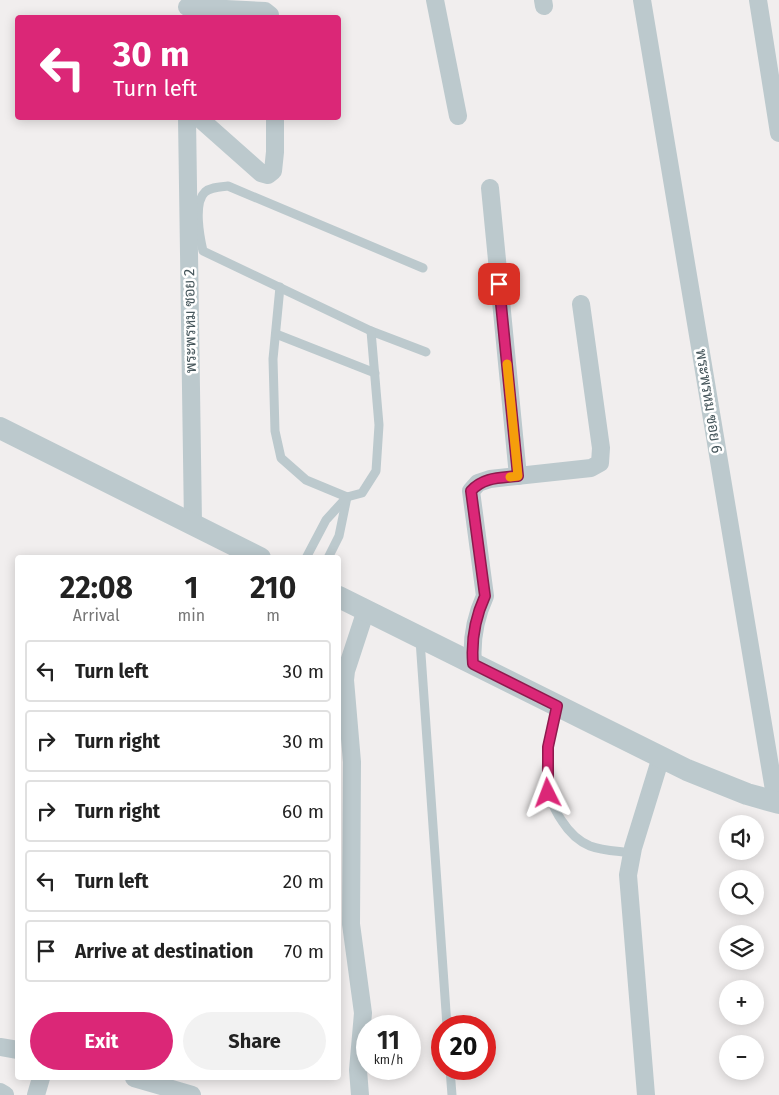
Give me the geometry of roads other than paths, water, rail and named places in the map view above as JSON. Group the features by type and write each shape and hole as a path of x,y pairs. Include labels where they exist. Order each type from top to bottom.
{"street":[{"path":"435,0 458,116"},
{"name":"พระพรหม ซอย 6","path":"642,0 778,803"},
{"path":"758,0 779,133"},
{"path":"187,8 265,11 270,15"},
{"name":"พระพรหม ซอย 2","path":"187,120 193,524"},
{"path":"201,120 261,173 268,175 273,172 276,152 275,120"},
{"path":"490,188 518,476"},
{"path":"473,664 474,629 479,609 485,596 471,491 478,483 490,479 591,468 600,463 601,448 581,304"},
{"path":"0,428 254,555"},
{"path":"341,598 688,770 747,794 778,803"},
{"path":"360,1095 358,1070 363,1012 351,924 352,762 345,680 346,671 366,610"},
{"path":"646,1095 628,875 632,853 661,757"},
{"path":"0,1046 15,1049"},
{"path":"36,1095 40,1080"},
{"path":"141,1080 192,1095"},
{"path":"0,1092 5,1095"}],"lane":[{"path":"423,268 228,186 212,188 203,193 199,205 198,232 203,251 371,331 426,352"},
{"path":"280,288 273,359 275,431 281,458 306,480 347,497"},
{"path":"308,555 326,520 347,497 362,493 376,471 379,425 371,331"},
{"path":"276,334 375,373"},
{"path":"330,555 339,536 347,497"},
{"path":"420,637 446,1015"},
{"path":"557,706 546,766 548,793 556,812 571,834 581,841 591,846 632,853"},
{"path":"451,1080 452,1095"}]}
